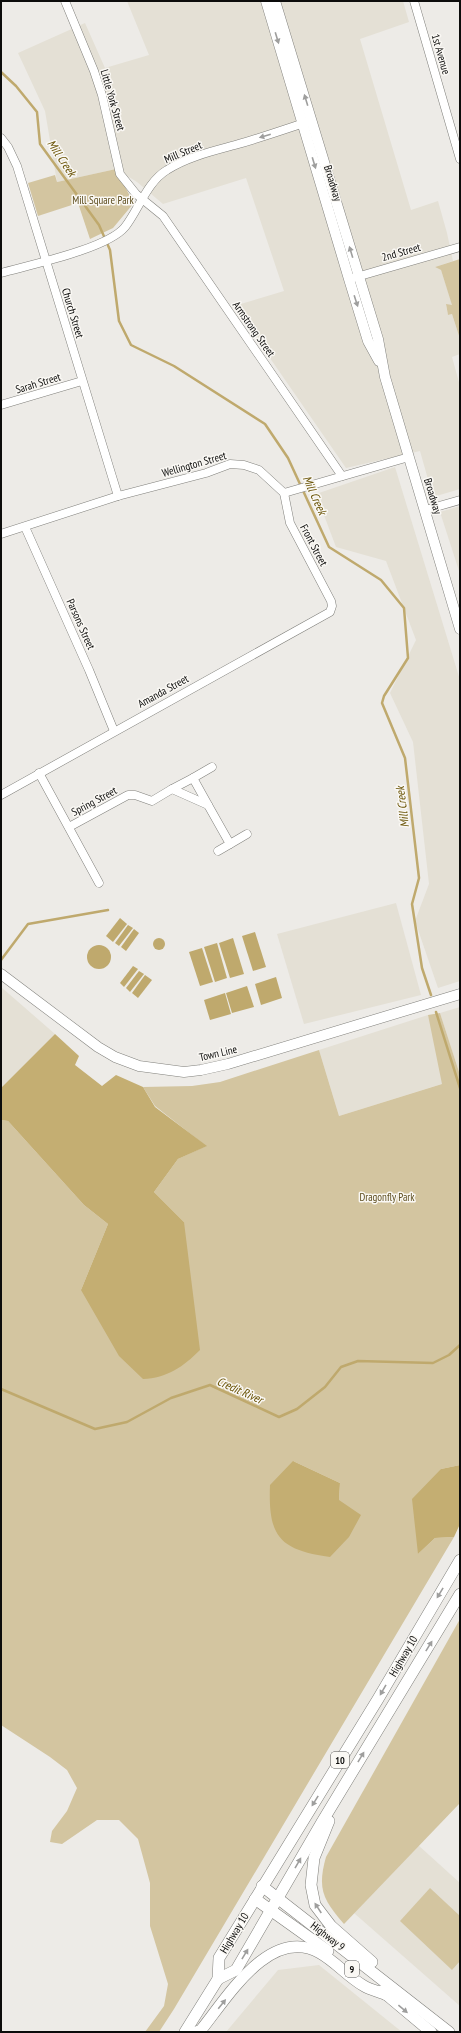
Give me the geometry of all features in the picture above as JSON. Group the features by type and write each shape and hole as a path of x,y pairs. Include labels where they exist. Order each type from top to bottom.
{"highway":[{"name":"Highway 10","path":"460,1560 378,1699 219,1958 218,1979 236,1970 334,1802 460,1594"},
{"path":"334,1802 328,1825 314,1858 311,1885 315,1905 331,1926 381,1971 390,1991"},
{"name":"Highway 9","path":"262,1886 279,1897 390,1991 431,2032"},
{"name":"Highway 9","path":"255,1899 448,2032"},
{"path":"196,2032 201,2030 257,1963 272,1952 293,1947 307,1948 320,1953 364,1986 390,1991"},
{"name":"10","path":"185,2032 218,1979"}],"main road":[{"name":"Broadway","path":"266,1 307,122 354,278 368,341 383,370 460,629"},
{"name":"Broadway","path":"275,1 307,122"},
{"name":"Town Line","path":"1,974 98,1047 115,1058 139,1066 184,1072 228,1064 460,994"}],"street":[{"name":"Little York Street","path":"65,1 94,71 102,95 120,174 136,194 144,200"},
{"name":"1st Avenue","path":"414,1 460,159"},
{"name":"Mill Street","path":"1,273 46,261 112,238 124,228 144,200 154,180 172,167 213,151 307,122"},
{"name":"Church Street","path":"1,138 8,147 17,166 118,496"},
{"name":"Armstrong Street","path":"144,200 163,216 342,476"},
{"name":"2nd Street","path":"354,278 460,247"},
{"name":"Sarah Street","path":"1,405 82,381"},
{"path":"284,493 409,457"},
{"name":"Wellington Street","path":"1,534 118,496 236,464 253,467 264,472 284,493"},
{"name":"Front Street","path":"284,493 290,523 332,606"},
{"path":"425,510 460,500"},
{"name":"Parsons Street","path":"25,527 89,670 114,731"},
{"name":"Amanda Street","path":"1,795 327,614 332,606"},
{"name":"Spring Street","path":"69,827 128,795 135,795 152,801 212,767"},
{"name":"Spring Street","path":"39,773 100,883"},
{"path":"193,778 230,844"},
{"path":"172,789 208,806"},
{"path":"218,851 247,834"}],"shaded area":[{"path":"127,1 403,1 409,22 360,39 411,210 438,201 447,233 453,261 435,267 441,270 453,306 446,305 448,315 452,314 460,339 460,354 452,357 460,386 460,489 433,497 420,451 346,468 234,306 284,291 246,178 163,204 137,182 116,169 57,182 45,111 18,53 85,23 105,68 149,55"},
{"path":"395,467 460,680 460,981 438,988 415,921 429,884 413,742 390,693 416,640 386,561 336,547 316,494"},
{"path":"460,506 460,574 440,512"},
{"path":"396,903 421,995 304,1024 277,934"},
{"path":"120,918 127,924 113,942 106,936"},
{"path":"128,925 133,928 119,946 115,943"},
{"path":"134,929 139,933 126,951 121,947"},
{"path":"255,932 266,967 253,971 242,936"},
{"path":"161,938 164,939 164,949 157,950 154,949 153,942 154,939"},
{"path":"233,938 244,974 230,978 219,943"},
{"path":"217,943 227,978 215,982 204,947"},
{"path":"99,945 104,946 110,952 110,962 104,968 99,969 94,968 88,962 87,957 88,952 94,946"},
{"path":"202,948 213,982 200,986 189,952"},
{"path":"133,966 138,969 124,987 120,983"},
{"path":"139,971 144,974 130,992 126,988"},
{"path":"145,975 152,980 138,998 132,993"},
{"path":"276,977 282,998 261,1005 255,984"},
{"path":"247,986 254,1007 232,1013 226,993"},
{"path":"1,987 55,1034 1,1088"},
{"path":"225,993 231,1014 210,1020 204,1000"},
{"path":"460,1007 460,1075 440,1013"},
{"path":"428,1015 448,1082 339,1116 319,1050"},
{"path":"55,1034 79,1056 75,1065 102,1086 116,1075 143,1087 155,1107 207,1146 178,1159 154,1192 184,1222 200,1350 187,1362 167,1374 143,1379 119,1356 81,1290 108,1224 84,1205 8,1121 1,1120 1,1088"},
{"path":"293,1461 340,1483 339,1500 361,1515 349,1537 330,1557 299,1550 288,1545 280,1538 275,1528 271,1517 270,1485"},
{"path":"460,1465 460,1524 454,1537 435,1538 418,1554 412,1499 441,1469"},
{"path":"418,1845 460,1883 460,2006 354,1913"},
{"path":"319,1965 402,2032 226,2032 278,1970"}],"green space":[{"name":"Mill Square Park","path":"116,169 133,204 113,228 90,239 78,203 38,216 28,183 55,175 57,182"},
{"path":"460,259 460,339 452,314 448,315 446,304 452,305 441,270 435,267"},
{"name":"Dragonfly Park","path":"440,1013 460,1075 460,1465 441,1469 418,1554 435,1538 454,1537 174,2009 159,2032 145,2032 164,2006 168,1984 150,1926 150,1883 138,1839 119,1820 97,1820 62,1844 50,1842 52,1831 67,1811 77,1788 67,1770 1,1725 1,1120 8,1121 84,1205 108,1224 81,1290 184,1222 154,1192 178,1159 206,1146 155,1106 143,1087 192,1086 220,1082 319,1050 339,1116 442,1084 428,1015","holes":["293,1461 340,1483 339,1500"]},
{"path":"460,1619 460,1803 344,1924 331,1908 324,1894 322,1878 326,1857"},
{"path":"430,1888 460,1916 460,1961 452,1970 400,1921"}],"waterway":[{"name":"Mill Creek","path":"1,72 16,86 37,112 40,144 99,225 110,250 119,321 131,345 174,366 265,424 288,458 329,547 381,580 404,608 408,658 384,696 382,703 405,758 419,878 412,904 422,968 431,995"},
{"path":"1,960 28,924 108,910"},
{"name":"Mill Creek","path":"436,1012 460,1088"},
{"name":"Credit River","path":"1,1389 95,1429 127,1422 171,1398 210,1385 279,1417 297,1409 325,1387 341,1367 358,1361 433,1363 449,1355 460,1345"}]}
